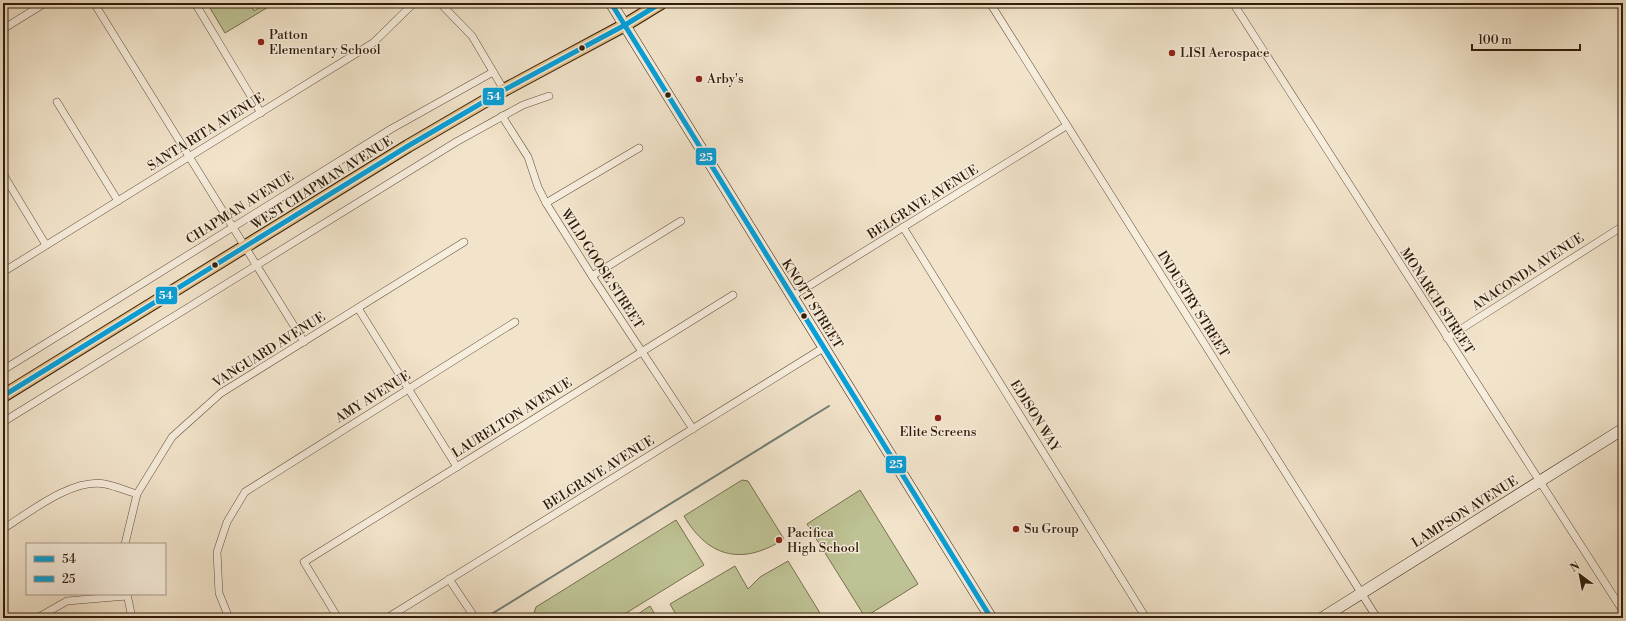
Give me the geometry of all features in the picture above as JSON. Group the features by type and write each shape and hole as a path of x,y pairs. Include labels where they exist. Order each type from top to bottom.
{"main road":[{"name":"KNOTT STREET","path":"611,3 791,297 991,618"},
{"name":"WEST CHAPMAN AVENUE","path":"3,396 408,146 504,90 625,26 661,3"},
{"name":"LAMPSON AVENUE","path":"1322,618 1623,429"}],"street":[{"path":"3,29 45,3"},
{"path":"94,3 304,342"},
{"path":"195,3 261,113"},
{"name":"SANTA RITA AVENUE","path":"3,272 373,43 414,3"},
{"path":"440,3 472,36 504,90"},
{"name":"INDUSTRY STREET","path":"990,3 1377,618"},
{"name":"MONARCH STREET","path":"1233,3 1623,611"},
{"name":"CHAPMAN AVENUE","path":"3,370 391,129 493,72"},
{"path":"3,422 456,142 523,105 549,96"},
{"path":"57,102 118,201"},
{"name":"WILD GOOSE STREET","path":"502,116 528,157 538,187 546,203 641,352 693,429"},
{"name":"BELGRAVE AVENUE","path":"791,297 1066,126"},
{"path":"546,203 639,148"},
{"path":"3,174 46,245"},
{"path":"592,276 681,221"},
{"name":"ANACONDA AVENUE","path":"1447,338 1623,226"},
{"name":"EDISON WAY","path":"903,227 1146,618"},
{"name":"VANGUARD AVENUE","path":"125,543 137,494 172,436 221,393 464,242"},
{"name":"LAURELTON AVENUE","path":"338,618 304,562 733,295"},
{"path":"358,308 456,467"},
{"name":"AMY AVENUE","path":"229,618 219,593 217,552 227,522 244,492 515,322"},
{"name":"BELGRAVE AVENUE","path":"387,618 823,348"},
{"path":"3,529 65,490 84,484 104,484 137,494"},
{"path":"449,579 475,617"},
{"path":"37,618 67,601 127,595 132,618"}],"green space":[{"path":"207,3 250,3 254,11 267,3 275,3 225,33"},
{"path":"742,480 748,481 784,539 755,552 741,554 728,553 716,549 705,541 694,530 684,516"},
{"path":"860,490 918,584 865,617 807,524"},
{"path":"676,520 704,565 618,618 537,618 534,613 536,607"},
{"path":"788,561 823,618 678,618 670,604 735,566 748,589 760,577"},
{"path":"650,606 657,618 632,618"}],"waterway":[{"path":"485,618 829,406"}],"transit line":[{"name":"25","path":"611,3 991,618"},
{"name":"54","path":"3,396 408,146 504,90 625,25 661,3"}],"place":[{"name":"Patton Elementary School","path":"261,42"},
{"name":"LISI Aerospace","path":"1172,53"},
{"name":"Arby's","path":"699,79"},
{"name":"Elite Screens","path":"938,418"},
{"name":"Su Group","path":"1016,529"},
{"name":"Pacifica High School","path":"779,540"}]}
